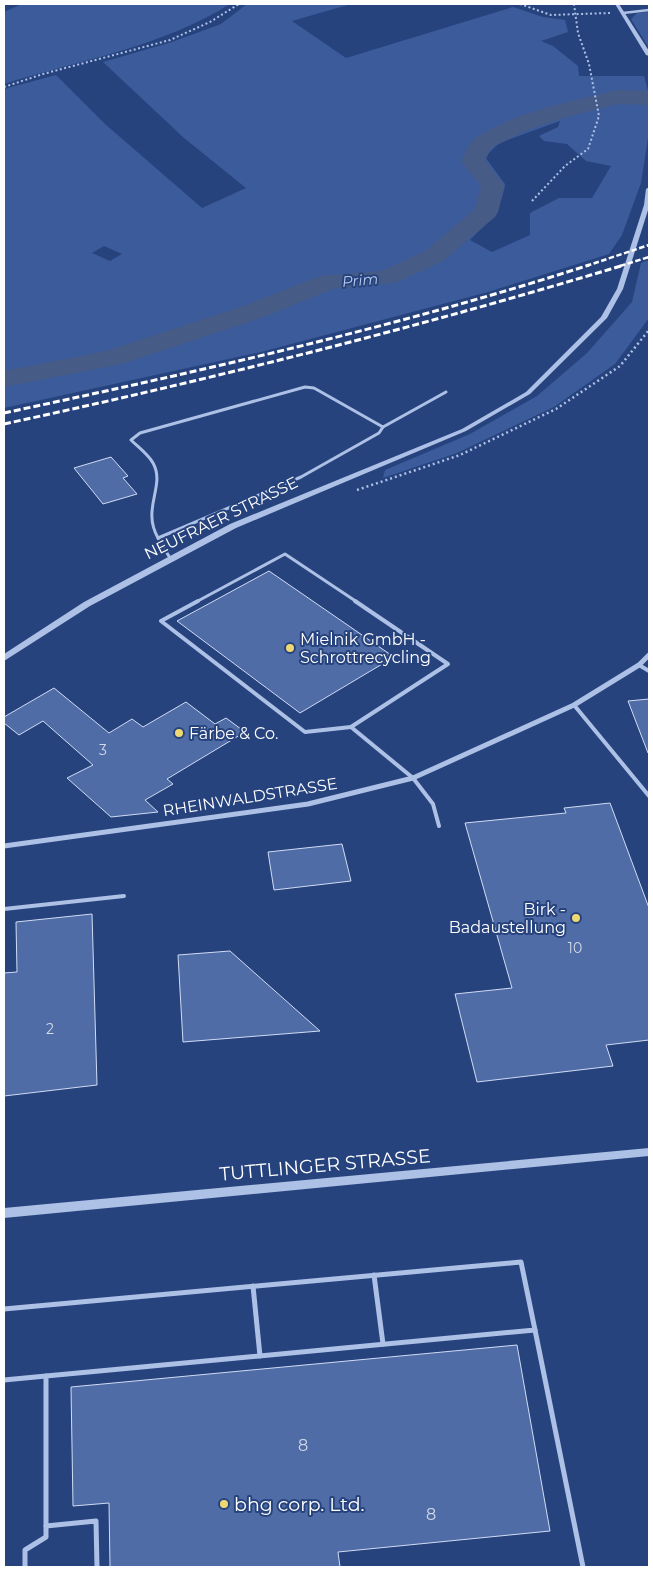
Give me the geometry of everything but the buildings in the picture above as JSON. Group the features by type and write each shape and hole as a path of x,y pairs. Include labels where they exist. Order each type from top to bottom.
{"street":[{"path":"617,4 649,55"},
{"name":"NEUFRAER STRASSE","path":"4,658 87,604 233,526 300,496 464,430 528,393 604,318 620,289 647,205 649,189"},
{"name":"RHEINWALDSTRASSE","path":"4,846 308,804 413,778 574,705 639,665 649,656"},
{"name":"TUTTLINGER STRASSE","path":"4,1213 649,1152"}],"lane":[{"path":"623,13 649,10"},
{"path":"170,558 149,523 156,474 153,464 131,440 140,433 305,387 314,388 382,427"},
{"path":"158,538 301,477 379,433 382,427 446,392"},
{"path":"351,727 448,664 285,554 161,621 305,732 351,727 413,778 433,804 439,826"},
{"path":"639,665 649,671"},
{"path":"574,705 649,796"},
{"path":"4,909 124,896"},
{"path":"4,1309 521,1262 583,1567"},
{"path":"374,1275 383,1344"},
{"path":"253,1286 260,1356"},
{"path":"4,1380 535,1330"},
{"path":"25,1567 25,1550 46,1537 46,1376"},
{"path":"46,1526 96,1521 97,1567"}],"path":[{"path":"4,87 170,40 210,22 239,4"},
{"path":"520,4 551,15 623,13"},
{"path":"532,201 564,166 588,149 599,116 588,64 578,33 574,4"}],"shaded area":[{"path":"22,4 230,4 204,19 148,42 4,84 4,12"},
{"path":"247,4 351,4 292,21 346,58 513,7 543,17 565,20 568,32 541,41 553,46 578,66 579,76 644,76 649,94 649,132 641,183 622,235 609,254 488,292 261,352 4,408 4,89 56,75 105,124 202,208 246,188 184,138 103,62 172,42 221,24","holes":["560,121 558,127 539,136 544,141 567,144 586,161 611,166 592,198 559,198 530,213 530,235 492,252 470,240 496,214 505,184 485,157 499,143","104,246 122,254 110,261 92,253"]},
{"path":"649,12 649,48 631,19 637,13"},
{"path":"649,260 649,318 615,364 554,407 457,453 383,478 385,470 470,434 537,396 587,353 632,302 641,263"}],"waterway":[{"name":"Prim","path":"4,379 112,358 255,311 329,282 386,278 434,256 486,212 493,186 473,161 482,144 518,126 555,113 617,97 649,98"}],"railway":[{"path":"589,265 649,245"},
{"path":"620,266 649,257"},
{"path":"4,413 299,347 445,308 589,265"},
{"path":"4,424 316,351 470,310 624,265"}],"place":[{"name":"Mielnik GmbH - Schrottrecycling","path":"290,648"},
{"name":"Färbe & Co.","path":"179,733"},
{"name":"Birk - Badaustellung","path":"576,918"},
{"name":"bhg corp. Ltd.","path":"224,1504"}]}
